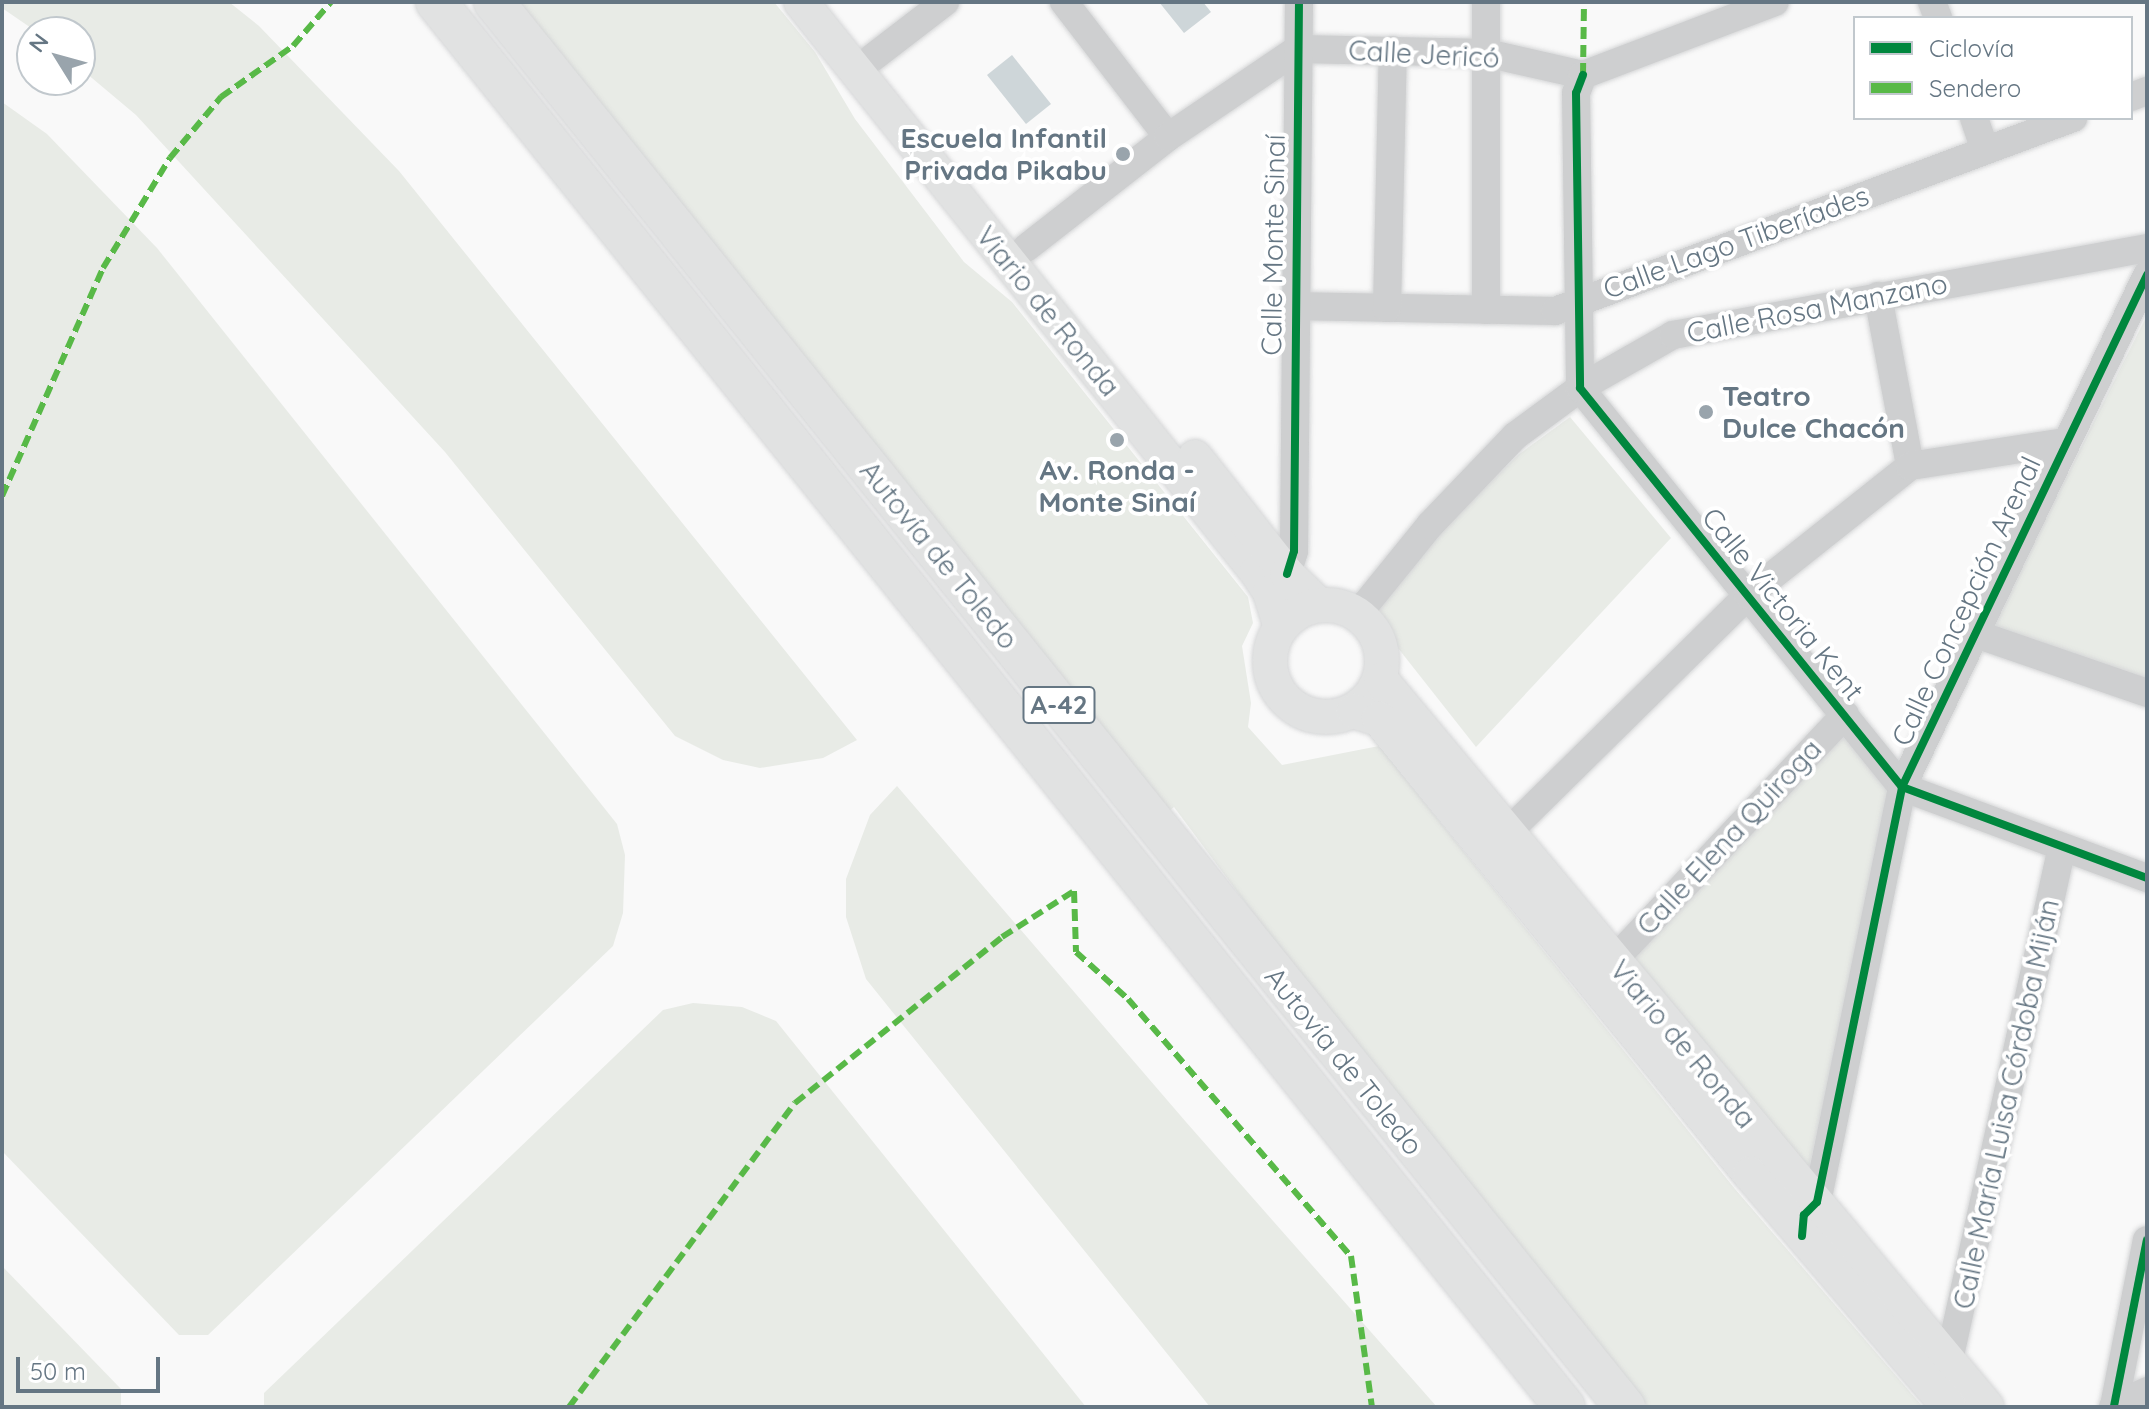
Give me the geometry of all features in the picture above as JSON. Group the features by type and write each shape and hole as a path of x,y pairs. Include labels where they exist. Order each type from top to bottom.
{"highway":[{"name":"Autovía de Toledo","path":"436,2 1565,1407"},
{"name":"Autovía de Toledo","path":"494,2 1625,1407"}],"main road":[{"name":"Viario de Ronda","path":"801,2 1257,572 1270,592 1281,627"},
{"name":"Viario de Ronda","path":"828,2 1287,574 1318,604"},
{"path":"1318,604 1352,612 1376,639 1381,680 1354,711 1317,717 1300,711 1281,696 1271,661 1281,627 1318,604"},
{"name":"Viario de Ronda","path":"1381,680 1510,830 1614,960 1987,1407"},
{"name":"Viario de Ronda","path":"1354,711 1379,719 1802,1236 1949,1407"}],"street":[{"path":"872,58 945,2"},
{"path":"1064,2 1168,137"},
{"path":"1486,2 1486,310"},
{"path":"1580,388 1576,301 1576,93 1583,75 1775,2"},
{"name":"Calle Monte Sinaí","path":"1287,574 1294,551 1293,306 1298,3"},
{"path":"1026,248 1168,137 1298,49"},
{"name":"Calle Jericó","path":"1298,49 1486,53 1583,75"},
{"path":"1387,308 1393,50"},
{"path":"1975,120 1985,150"},
{"name":"Calle Lago Tiberíades","path":"1293,306 1555,311 2068,120"},
{"name":"Calle Rosa Manzano","path":"1352,612 1366,604 1430,525 1515,436 1580,388 1673,335 2147,248"},
{"name":"Calle Concepción Arenal","path":"1802,1236 1804,1215 1817,1202 1902,787 2147,275"},
{"path":"1878,296 1910,466"},
{"name":"Calle Victoria Kent","path":"1580,388 1902,787"},
{"path":"1510,830 1748,595 1910,466 2065,442"},
{"path":"1976,634 2147,693"},
{"name":"Calle Elena Quiroga","path":"1614,960 1845,715"},
{"path":"1902,787 2147,878"},
{"name":"Calle María Luisa Córdoba Miján","path":"1949,1360 2062,847"},
{"path":"2114,1407 2147,1240"},
{"path":"2114,1407 2147,1391"}],"shaded area":[{"path":"2,2 229,2 259,26 399,171 857,740 823,758 760,768 723,760 675,736 445,452 136,115 96,81 96,16 16,18 2,8"},
{"path":"515,2 774,2 815,52 855,119 964,262 1012,302 1248,597 1253,623 1242,646 1251,703 1248,727 1282,765 1379,746 1735,1189 1923,1407 1648,1407 1323,1007 1174,807 1154,823"},
{"path":"1159,2 1203,2 1211,12 1184,33"},
{"path":"1012,55 1051,104 1026,124 987,75"},
{"path":"2,102 47,134 157,248 617,824 625,855 623,913 613,946 208,1335 179,1335 2,1151"},
{"path":"2147,315 2147,681 1991,628"},
{"path":"1570,417 1671,538 1476,747 1394,643 1378,608 1458,514 1518,455"},
{"path":"1846,723 1893,789 1802,1200 1618,967"},
{"path":"897,786 1437,1407 1210,1407 866,979 846,917 846,879 870,815"},
{"path":"693,1003 742,1007 776,1021 1086,1407 264,1407 264,1393 663,1010"},
{"path":"2,1266 121,1389 121,1407 2,1407"}],"marked path":[{"path":"2,496 103,268 170,158 221,97 293,46 331,2"},
{"path":"1583,75 1584,2"},
{"path":"1074,891 1076,952 1128,999 1351,1256 1372,1407"},
{"path":"569,1407 795,1103 1002,937 1074,891"}],"cycle path":[{"path":"1287,574 1294,551 1299,2"},
{"path":"1583,75 1576,93 1580,388 1902,787 2147,878"},
{"path":"1802,1236 1804,1215 1817,1202 1902,787 2147,275"},
{"path":"2114,1406 2147,1240"}],"place":[{"name":"Escuela Infantil Privada Pikabu","path":"1123,154"},
{"name":"Teatro Dulce Chacón","path":"1706,412"},
{"name":"Av. Ronda - Monte Sinaí","path":"1117,440"}]}
